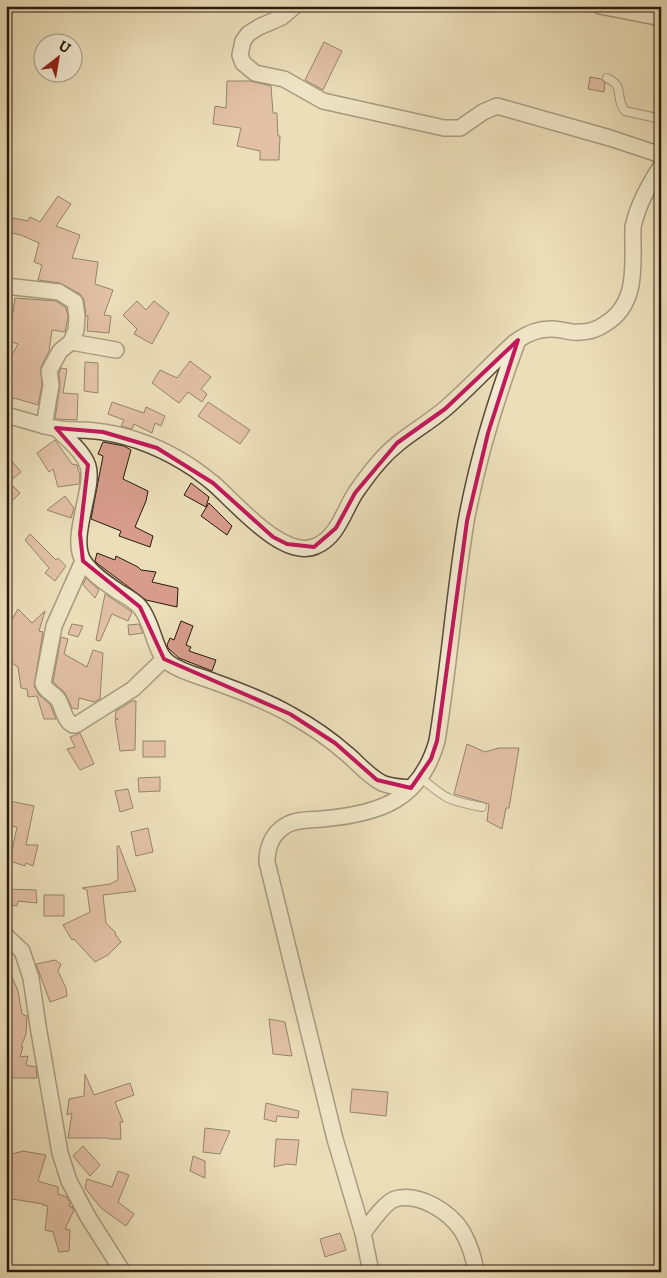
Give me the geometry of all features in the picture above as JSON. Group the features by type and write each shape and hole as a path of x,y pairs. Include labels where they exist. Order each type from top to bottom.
{"street":[{"path":"295,6 282,17 254,31 243,41 240,55 243,62 255,73 284,79 323,101 444,128 460,128 483,112 497,106 610,138 661,155"},
{"path":"600,6 661,18"},
{"path":"6,415 50,427 103,432 134,439 157,448 194,469 213,483 273,537 300,548 314,547 326,541 336,528 356,493 391,449 445,409 518,340 536,330 556,329 580,332 599,328 614,319 624,308 632,288 633,227 635,218 645,193 661,166"},
{"path":"6,286 59,292 75,302 76,330 71,342 60,350 49,370 51,385 50,427 82,456 88,465 88,486 82,512 80,534 80,551 83,562 111,587 140,607 152,626 157,645 164,659 179,669 290,714 335,744 368,775 377,780 390,786 416,783"},
{"path":"371,1272 363,1233 335,1140 267,862 267,849 275,835 284,826 294,821 356,816 392,802 416,783 432,759 437,741 467,521 478,467 508,365 518,340"},
{"path":"71,342 116,350"},
{"path":"83,562 54,626 43,683 44,688 58,700 69,723 74,726 76,725 133,689 164,659"},
{"path":"6,936 22,951 31,978 60,1153 69,1181 88,1217 123,1272"},
{"path":"363,1233 380,1212 394,1199 410,1198 431,1204 447,1215 462,1231 474,1259 476,1272"}],"lane":[{"path":"606,78 615,81 618,86 621,106 625,111 661,119"},
{"path":"416,783 450,800 482,807"}],"highlighted area":[{"path":"518,340 488,433 467,521 437,741 431,759 411,788 377,780 335,743 290,714 164,659 140,607 83,561 80,534 88,465 56,428 103,432 157,448 213,483 273,537 287,544 314,547 336,528 355,493 397,443 445,409"}],"building":[{"path":"324,42 342,51 323,90 305,80"},
{"path":"590,77 601,79 605,83 604,92 588,89"},
{"path":"227,81 250,81 271,86 273,113 277,113 278,136 280,136 279,160 260,160 260,151 237,146 241,128 213,124 215,106 226,108"},
{"path":"58,196 71,204 56,226 80,235 72,258 98,262 95,284 113,290 104,315 111,316 109,333 87,331 88,316 86,316 84,300 80,294 60,283 38,280 42,265 34,262 39,243 21,235 6,232 8,217 28,221 30,217 40,222"},
{"path":"15,298 56,301 66,308 68,317 65,332 52,330 49,351 41,367 42,385 38,405 14,398 9,406 6,406 6,366 18,344 6,340 6,324 11,326"},
{"path":"137,301 146,310 154,301 169,313 152,344 134,334 137,329 123,315"},
{"path":"190,361 211,377 201,389 207,394 202,402 188,392 179,403 152,383 160,370 177,378"},
{"path":"85,362 98,363 98,393 84,391"},
{"path":"61,368 67,369 63,393 78,394 77,420 55,419"},
{"path":"112,402 144,413 146,407 165,416 161,426 155,423 152,433 134,424 132,429 121,426 124,420 108,414"},
{"path":"208,402 250,430 240,444 198,416"},
{"path":"55,440 72,464 77,465 80,476 79,484 58,487 53,469 49,472 37,453"},
{"path":"103,442 124,446 131,450 123,479 148,491 146,501 135,527 153,536 150,547 119,536 121,531 91,519 103,456 98,454"},
{"path":"6,454 21,472 9,482 20,493 6,507"},
{"path":"191,483 209,497 206,507 184,495"},
{"path":"65,496 74,508 71,518 47,510"},
{"path":"209,503 232,526 227,535 201,516"},
{"path":"30,534 56,560 58,558 66,566 55,581 45,573 49,568 25,540"},
{"path":"97,553 115,560 116,556 141,570 156,572 152,582 178,588 177,607 146,600 98,564 95,561"},
{"path":"86,578 99,590 95,598 83,585"},
{"path":"105,594 132,612 128,621 112,614 100,641 96,640"},
{"path":"18,609 32,623 45,611 39,631 43,632 34,686 39,695 50,704 56,719 44,719 37,696 28,697 27,689 21,688 18,667 6,659 6,630"},
{"path":"181,621 193,626 186,645 191,647 189,651 216,660 212,671 179,658 168,648 167,645 170,638 174,640"},
{"path":"72,624 83,626 78,637 68,634"},
{"path":"139,624 143,633 129,635 128,625"},
{"path":"61,637 68,639 64,654 87,667 93,650 103,653 100,699 94,702 79,698 78,709 72,708 65,693 53,682"},
{"path":"132,701 136,701 135,750 120,751 115,720 118,719 115,719 116,711"},
{"path":"80,733 94,764 80,770 67,749 75,747 70,737"},
{"path":"143,741 165,741 165,757 143,757"},
{"path":"467,744 485,752 499,748 519,748 509,808 506,808 502,829 487,821 489,804 454,794"},
{"path":"160,777 160,791 139,792 138,778"},
{"path":"128,789 133,808 120,812 115,791"},
{"path":"10,801 34,806 26,845 38,845 33,866 26,863 25,866 10,861 17,827 6,825"},
{"path":"148,828 153,852 136,856 131,832"},
{"path":"117,846 119,846 136,891 103,895 106,923 116,933 121,942 108,955 95,962 74,939 72,940 63,925 90,912 87,890 82,888 110,884 118,880"},
{"path":"6,889 36,890 37,903 18,901 17,906 6,904"},
{"path":"44,895 64,895 64,916 44,916"},
{"path":"55,960 61,964 58,971 66,988 67,996 50,1002 36,964"},
{"path":"6,963 18,991 22,1014 27,1016 26,1034 21,1047 23,1047 20,1057 28,1056 26,1065 36,1067 37,1078 6,1078"},
{"path":"269,1019 285,1022 292,1056 273,1054"},
{"path":"85,1074 94,1095 130,1083 134,1095 115,1102 123,1122 120,1122 121,1139 68,1138 72,1113 67,1115 69,1099 84,1096"},
{"path":"352,1089 388,1092 386,1116 350,1112"},
{"path":"266,1103 299,1111 298,1118 277,1116 276,1122 264,1119"},
{"path":"205,1128 230,1131 220,1154 203,1152"},
{"path":"276,1139 299,1140 296,1165 287,1164 274,1167"},
{"path":"83,1146 100,1165 90,1176 73,1156"},
{"path":"23,1151 46,1155 38,1181 58,1187 58,1194 67,1197 70,1203 69,1206 74,1210 65,1229 70,1230 69,1251 59,1252 53,1232 45,1230 48,1206 6,1198 6,1181 11,1182 12,1154"},
{"path":"193,1156 205,1161 205,1178 190,1171"},
{"path":"118,1171 129,1175 118,1202 134,1214 126,1226 101,1208 85,1188 87,1179 112,1187"},
{"path":"340,1233 346,1250 325,1257 320,1239"}]}
